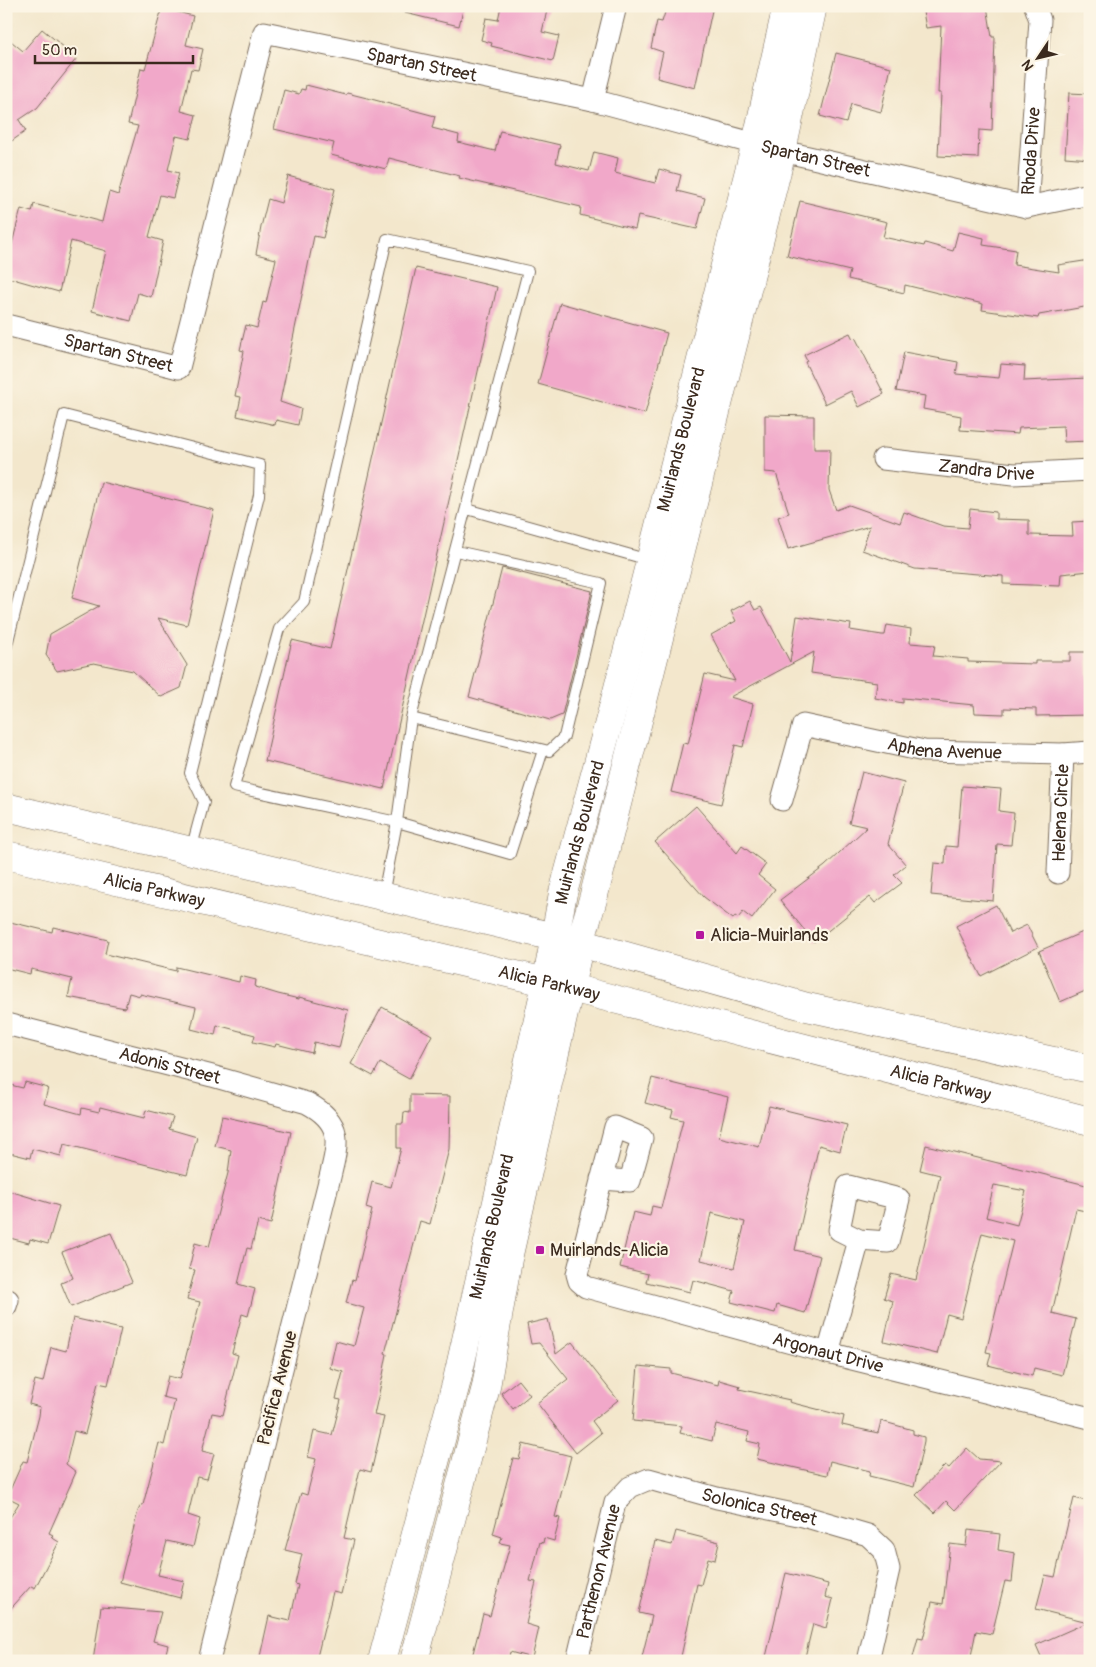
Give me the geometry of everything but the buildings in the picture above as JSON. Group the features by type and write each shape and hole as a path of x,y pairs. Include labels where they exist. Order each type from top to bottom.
{"main road":[{"name":"Muirlands Boulevard","path":"414,1661 486,1387 558,986 568,940 592,903 663,564 787,6"},
{"name":"Muirlands Boulevard","path":"663,564 782,151 812,6"},
{"path":"6,807 568,940 807,1007 1090,1069"},
{"name":"Alicia Parkway","path":"6,855 558,986 1090,1121"},
{"name":"Muirlands Boulevard","path":"382,1661 457,1380 558,986"}],"street":[{"path":"594,100 616,6"},
{"name":"Rhoda Drive","path":"1028,207 1040,20 1035,6"},
{"name":"Spartan Street","path":"6,325 179,368 264,32 594,100 782,151 1028,207 1090,194"},
{"name":"Zandra Drive","path":"883,459 1014,474 1090,470"},
{"name":"Aphena Avenue","path":"782,800 802,725 924,751 1063,754 1090,752"},
{"name":"Helena Circle","path":"1058,873 1063,754"},
{"name":"Adonis Street","path":"6,1024 212,1076 307,1103 328,1117"},
{"name":"Pacifica Avenue","path":"209,1661 335,1157 337,1135 328,1117"},
{"name":"Argonaut Drive","path":"601,1179 577,1274 579,1281 586,1287 828,1353 1090,1417"},
{"path":"828,1353 859,1240"},
{"name":"Solonica Street","path":"630,1487 649,1479 717,1498 803,1516 868,1535 884,1550 889,1569 868,1661"},
{"name":"Parthenon Avenue","path":"577,1661 615,1502 630,1487"}],"lane":[{"path":"382,896 397,822 411,718 528,271 387,239 304,602 279,629 234,787 397,822 510,854 543,750"},
{"path":"6,649 64,415 260,465 259,495 190,773 204,802 191,851"},
{"path":"467,509 663,564"},
{"path":"411,718 549,751 564,737 602,583 456,551"}],"place":[{"name":"Alicia-Muirlands","path":"700,935"},
{"name":"Muirlands-Alicia","path":"540,1250"}]}
